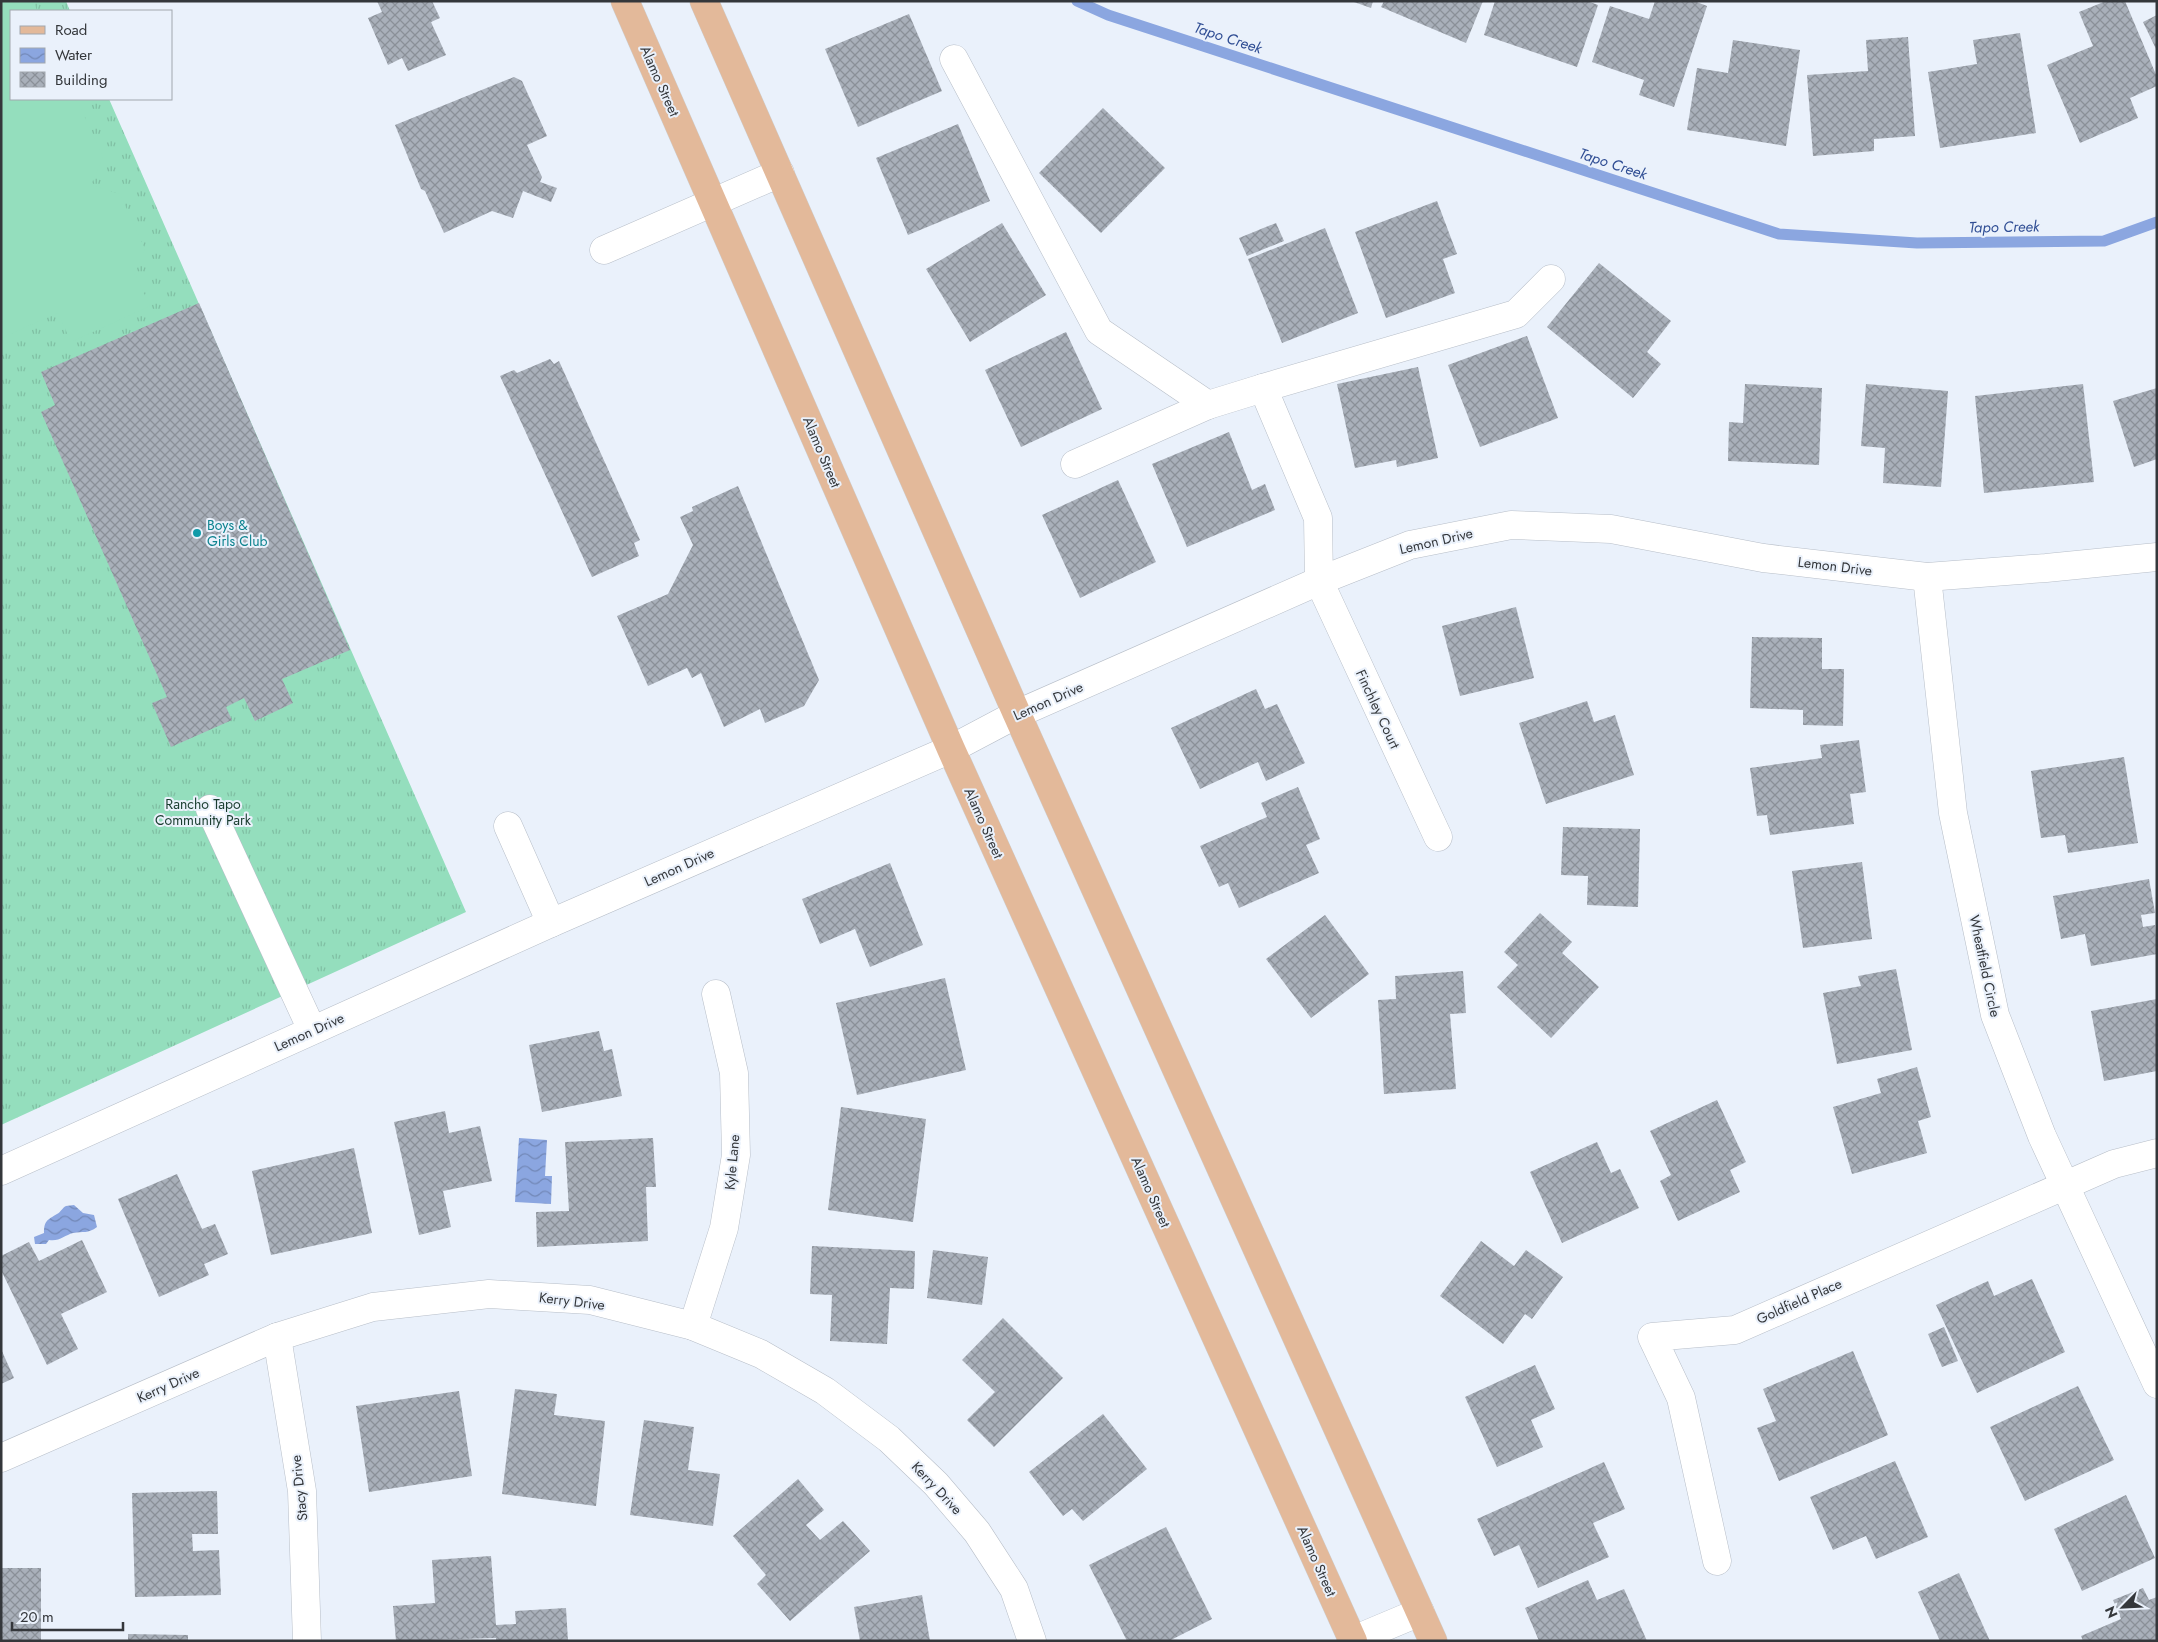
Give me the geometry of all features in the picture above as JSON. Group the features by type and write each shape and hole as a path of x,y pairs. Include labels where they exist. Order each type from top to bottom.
{"main road":[{"name":"Alamo Street","path":"625,1 951,749 1352,1640"},
{"path":"704,1 1018,714 1433,1641"}],"street":[{"path":"954,60 1099,332 1208,405"},
{"path":"604,250 780,173"},
{"path":"1075,464 1208,405 1516,314 1551,279"},
{"path":"1263,388 1318,518 1319,581"},
{"name":"Lemon Drive","path":"1,1172 551,923 951,749 1018,714 1319,581 1410,544 1511,525 1611,529 1763,558 1927,577 2157,557"},
{"name":"Wheatfield Circle","path":"1927,577 1953,813 1995,1015 2042,1136 2066,1184 2157,1384"},
{"name":"Finchley Court","path":"1319,581 1438,837"},
{"path":"210,809 312,1030"},
{"path":"508,826 551,923"},
{"name":"Kyle Lane","path":"693,1326 724,1228 736,1155 734,1074 716,994"},
{"name":"Goldfield Place","path":"1717,1561 1681,1398 1652,1337 1735,1330 2066,1184 2114,1164 2157,1153"},
{"name":"Kerry Drive","path":"1,1458 277,1337 373,1307 489,1294 590,1300 693,1326 761,1354 826,1391 889,1439 936,1484 977,1532 1014,1589 1032,1641"},
{"name":"Stacy Drive","path":"277,1337 302,1490 307,1641"},
{"path":"1352,1640 1420,1612"}],"green space":[{"name":"Rancho Tapo Community Park","path":"1,1 66,1 70,10 10,10 10,100 109,100 466,912 1,1125"},
{"path":"1,1 22,1 35,5 37,10 10,10 10,100 73,100 78,102 103,157 91,185 120,194 145,249 134,276 136,276 150,306 71,342 58,313 1,338"}],"water":[{"path":"519,1138 547,1140 545,1176 552,1176 551,1204 515,1202"},
{"path":"74,1205 83,1213 94,1215 97,1227 88,1231 73,1233 59,1239 49,1240 46,1244 35,1244 34,1237 44,1233 45,1223 48,1219 66,1206"}],"building":[{"path":"377,1 432,1 440,18 431,22 446,55 408,71 402,58 388,65 368,18 382,12"},
{"path":"1351,1 1373,1 1371,8"},
{"path":"1384,1 1483,1 1466,43 1381,7"},
{"path":"1495,1 1587,1 1598,5 1577,67 1484,35"},
{"path":"1655,1 1694,1 1707,6 1674,107 1639,95 1644,80 1592,62 1610,6 1649,19"},
{"path":"2106,1 2125,1 2157,77 2157,86 2130,98 2138,118 2080,143 2047,65 2093,46 2079,12"},
{"path":"909,14 942,91 858,127 825,49"},
{"path":"2157,15 2157,51 2143,22"},
{"path":"2020,33 2036,133 1940,148 1928,72 1977,64 1973,40"},
{"path":"1908,37 1915,136 1874,139 1874,151 1813,156 1807,75 1868,71 1866,40"},
{"path":"1733,40 1800,50 1786,146 1687,130 1697,68 1728,73"},
{"path":"514,77 522,81 547,136 527,145 542,177 540,182 557,188 551,202 523,191 513,218 492,211 444,233 425,191 421,189 395,125"},
{"path":"1103,108 1165,168 1101,233 1039,173"},
{"path":"958,124 990,201 908,235 876,158"},
{"path":"1437,201 1457,254 1443,259 1455,293 1386,318 1355,232"},
{"path":"1002,223 1046,295 970,342 926,269"},
{"path":"1276,223 1284,241 1247,256 1239,238"},
{"path":"1325,228 1358,313 1282,343 1248,259"},
{"path":"1599,263 1671,321 1647,352 1661,364 1633,398 1547,327"},
{"name":"Boys & Girls Club","path":"199,303 350,650 282,679 293,703 255,721 244,698 226,707 232,720 171,747 152,703 167,697 41,412 55,405 41,372"},
{"path":"1066,332 1102,409 1021,447 985,370"},
{"path":"1527,336 1558,418 1480,447 1448,365"},
{"path":"550,359 554,364 559,361 640,540 634,543 639,556 592,577 500,376 514,370 517,373"},
{"path":"1418,367 1438,458 1397,467 1396,460 1355,468 1337,384"},
{"path":"1745,384 1822,388 1819,465 1728,461 1729,422 1743,423"},
{"path":"1866,384 1948,391 1941,487 1883,483 1885,448 1861,446"},
{"path":"2083,384 2094,482 1984,493 1975,396"},
{"path":"2157,388 2157,459 2134,467 2113,401"},
{"path":"1229,432 1252,490 1265,484 1275,510 1187,547 1152,464"},
{"path":"1118,480 1156,562 1080,598 1042,515"},
{"path":"738,486 819,680 804,706 765,723 760,709 724,727 701,673 692,678 687,668 648,686 617,616 668,594 693,545 680,517 693,511 692,507"},
{"path":"1516,607 1534,678 1460,696 1442,626"},
{"path":"1752,637 1822,638 1822,669 1844,669 1843,726 1803,725 1803,710 1750,708"},
{"path":"1256,689 1265,709 1277,704 1305,763 1266,781 1258,762 1200,789 1171,728"},
{"path":"1587,701 1594,722 1615,715 1634,775 1546,804 1519,723"},
{"path":"1859,740 1866,792 1850,794 1854,824 1770,835 1767,815 1757,816 1750,768 1822,758 1820,745"},
{"path":"2124,757 2138,843 2068,853 2065,835 2041,838 2031,771"},
{"path":"1298,787 1320,839 1306,845 1319,873 1239,908 1228,883 1219,887 1200,846 1267,817 1261,803"},
{"path":"1563,827 1640,829 1638,907 1587,905 1588,876 1561,875"},
{"path":"1862,862 1872,939 1803,948 1792,871"},
{"path":"890,863 923,945 870,967 855,929 820,944 802,899"},
{"path":"2149,879 2155,913 2141,915 2143,927 2155,925 2157,954 2091,966 2085,934 2061,939 2053,896"},
{"path":"1540,913 1572,942 1562,953 1599,987 1551,1038 1497,987 1518,965 1504,952"},
{"path":"1325,915 1369,974 1311,1018 1266,959"},
{"path":"1896,969 1912,1050 1837,1064 1823,993 1861,986 1858,976"},
{"path":"1463,971 1466,1013 1450,1014 1456,1089 1384,1094 1378,1000 1396,999 1395,976"},
{"path":"945,978 966,1070 857,1095 836,1003"},
{"path":"2157,999 2157,1071 2104,1081 2091,1011"},
{"path":"599,1031 604,1051 612,1049 622,1096 542,1112 529,1045"},
{"path":"1917,1067 1931,1117 1918,1121 1927,1153 1852,1174 1833,1107 1881,1093 1877,1079"},
{"path":"1717,1100 1746,1162 1730,1170 1740,1192 1678,1221 1660,1181 1671,1175 1650,1131"},
{"path":"841,1107 926,1119 913,1222 828,1210"},
{"path":"445,1111 449,1133 480,1126 492,1181 443,1191 451,1227 419,1235 394,1122"},
{"path":"653,1138 656,1187 646,1187 648,1241 537,1247 536,1212 569,1211 565,1142"},
{"path":"1597,1142 1611,1173 1620,1169 1639,1208 1562,1243 1530,1172"},
{"path":"354,1148 372,1233 271,1255 252,1171"},
{"path":"177,1174 202,1229 215,1224 228,1254 204,1264 209,1275 159,1297 118,1199"},
{"path":"82,1240 107,1292 61,1314 78,1349 47,1365 1,1270 1,1256 29,1242 39,1261"},
{"path":"1481,1241 1514,1266 1526,1250 1563,1277 1532,1319 1525,1314 1503,1344 1440,1296"},
{"path":"812,1246 915,1251 914,1289 890,1288 887,1344 830,1341 832,1295 810,1294"},
{"path":"933,1250 988,1257 982,1305 927,1298"},
{"path":"2032,1279 2065,1352 1977,1393 1936,1305 1988,1281 1994,1296"},
{"path":"1003,1318 1063,1378 994,1447 967,1420 995,1392 962,1360"},
{"path":"1944,1327 1958,1361 1942,1367 1928,1334"},
{"path":"1,1349 14,1378 1,1384"},
{"path":"1853,1351 1888,1435 1779,1481 1757,1428 1776,1421 1763,1389"},
{"path":"1535,1365 1555,1409 1531,1420 1543,1447 1497,1467 1465,1397"},
{"path":"2078,1386 2114,1460 2025,1501 1990,1427"},
{"path":"515,1389 557,1394 554,1415 605,1421 596,1506 502,1494"},
{"path":"459,1391 472,1476 369,1492 356,1406"},
{"path":"1103,1414 1147,1469 1083,1521 1072,1509 1063,1516 1029,1472"},
{"path":"644,1420 694,1427 688,1470 720,1474 713,1526 630,1515"},
{"path":"1895,1461 1928,1537 1876,1559 1866,1536 1833,1550 1810,1497"},
{"path":"1604,1462 1625,1509 1593,1523 1609,1557 1538,1588 1519,1545 1494,1556 1477,1519"},
{"path":"798,1479 824,1510 806,1525 820,1540 843,1521 870,1551 790,1621 757,1584 766,1575 733,1536"},
{"path":"217,1491 218,1534 192,1534 193,1551 219,1550 221,1595 135,1597 132,1493"},
{"path":"2126,1495 2155,1558 2082,1591 2054,1529"},
{"path":"1166,1527 1212,1619 1169,1641 1127,1641 1089,1565"},
{"path":"491,1556 496,1625 516,1624 515,1611 566,1608 568,1641 496,1641 496,1638 396,1641 393,1606 435,1603 432,1560"},
{"path":"1,1568 41,1568 41,1641 1,1641"},
{"path":"1959,1573 1990,1641 1940,1641 1918,1592"},
{"path":"1588,1580 1597,1600 1624,1589 1647,1641 1539,1641 1525,1608"},
{"path":"2143,1588 2149,1600 2157,1597 2157,1641 2083,1641 2081,1636 2121,1619 2113,1600"},
{"path":"922,1595 930,1641 860,1641 854,1607"},
{"path":"128,1634 188,1635 188,1641 128,1641"}],"waterway":[{"name":"Tapo Creek","path":"1077,1 1108,15 1779,234 1917,243 2104,241 2157,222"}],"place":[{"name":"Boys & Girls Club","path":"197,533"}]}
